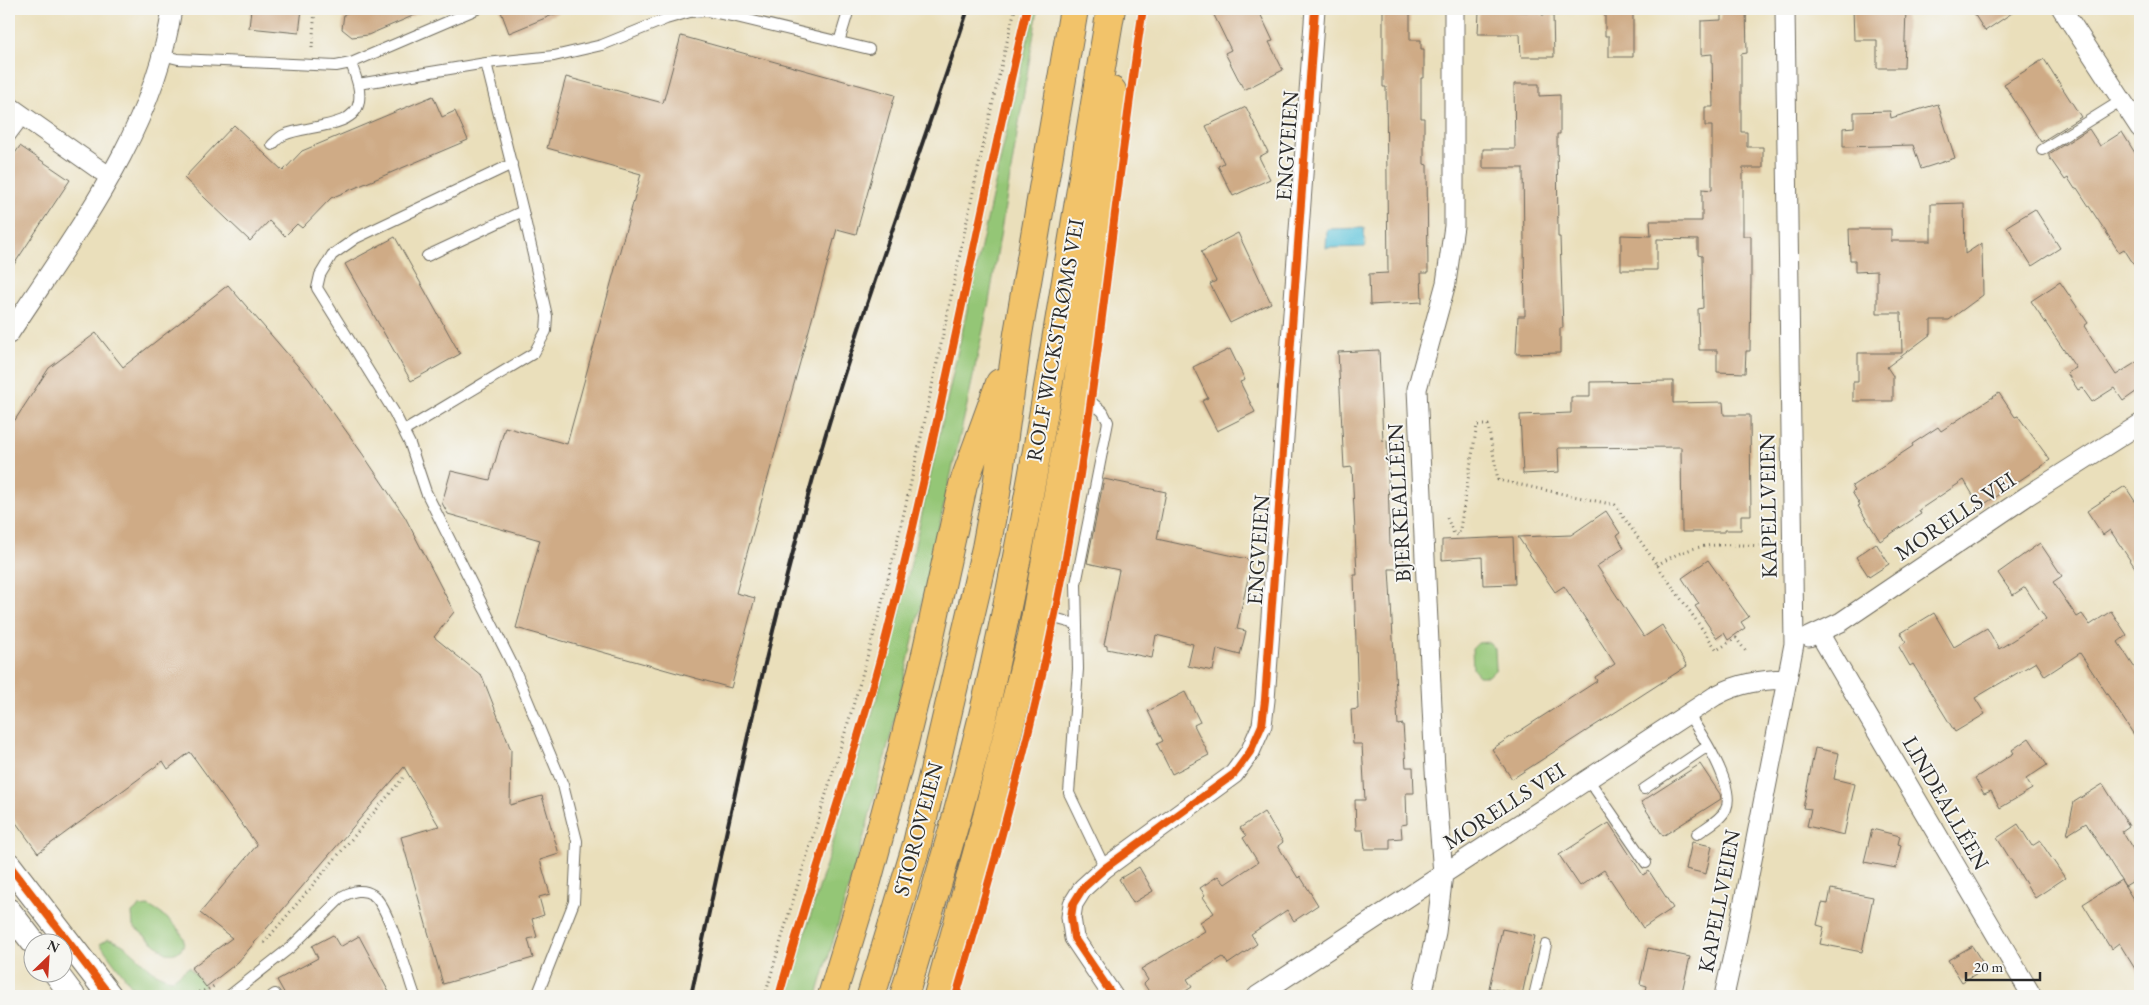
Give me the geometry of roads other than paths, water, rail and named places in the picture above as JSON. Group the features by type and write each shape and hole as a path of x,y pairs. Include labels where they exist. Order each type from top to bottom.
{"highway":[{"name":"ROLF WICKSTRØMS VEI","path":"961,661 996,494 1018,334 1074,9"},
{"name":"ROLF WICKSTRØMS VEI","path":"994,670 1052,359 1110,9"},
{"path":"938,996 987,817 1032,636 1077,389 1108,154 1118,9"},
{"path":"832,996 867,881 900,759 926,654 962,485 1018,334"},
{"name":"STOROVEIEN","path":"871,996 917,844 961,661"},
{"name":"STOROVEIEN","path":"904,996 946,854 994,670"}],"street":[{"path":"9,334 110,177 142,111 162,55 172,9"},
{"name":"ENGVEIEN","path":"1113,996 1074,938 1071,917 1073,904 1083,888 1105,868 1234,774 1250,752 1262,725 1267,680 1315,9"},
{"name":"BJERKEALLÉEN","path":"1422,996 1436,932 1443,874 1435,770 1417,389 1446,283 1454,226 1454,9"},
{"name":"KAPELLVEIEN","path":"1724,996 1794,644 1785,9"},
{"path":"2062,9 2139,123"},
{"path":"9,106 110,177"},
{"name":"MORELLS VEI","path":"1794,644 1841,622 2027,496 2140,424"},
{"name":"LINDEALLÉEN","path":"1819,632 2032,996"},
{"name":"MORELLS VEI","path":"1257,996 1715,696 1749,682 1787,679"},
{"path":"9,865 110,996"},
{"path":"62,982 73,996"}],"lane":[{"path":"162,55 178,59 336,66 351,63 477,9"},
{"path":"839,42 849,9"},
{"path":"358,84 486,63 554,56 602,46 666,19 690,12 708,11 869,49"},
{"path":"272,145 279,138 290,133 337,123 354,113 359,102 358,84 351,63"},
{"path":"404,431 534,352 546,331 547,316 512,164 486,63"},
{"path":"2042,150 2122,100"},
{"path":"9,138 24,118"},
{"path":"512,164 356,238 332,255 320,275 317,288 404,431 426,492 515,670 563,785 577,841 574,902 538,996"},
{"path":"427,256 523,211"},
{"path":"1077,389 1103,412 1108,422 1076,584 1078,669 1069,793 1105,868"},
{"path":"1032,636 1054,618 1076,624"},
{"path":"1688,714 1700,731 1724,780 1728,802 1720,817 1697,834"},
{"path":"1644,789 1708,746"},
{"path":"1588,779 1646,863"},
{"path":"230,996 291,947 343,896 352,892 363,891 378,899 384,909 415,996"},
{"path":"1534,996 1546,945"}],"water":[{"path":"1364,228 1365,247 1326,248 1327,229"}],"railway":[{"path":"691,996 765,663 817,464 852,349 968,9"}]}
